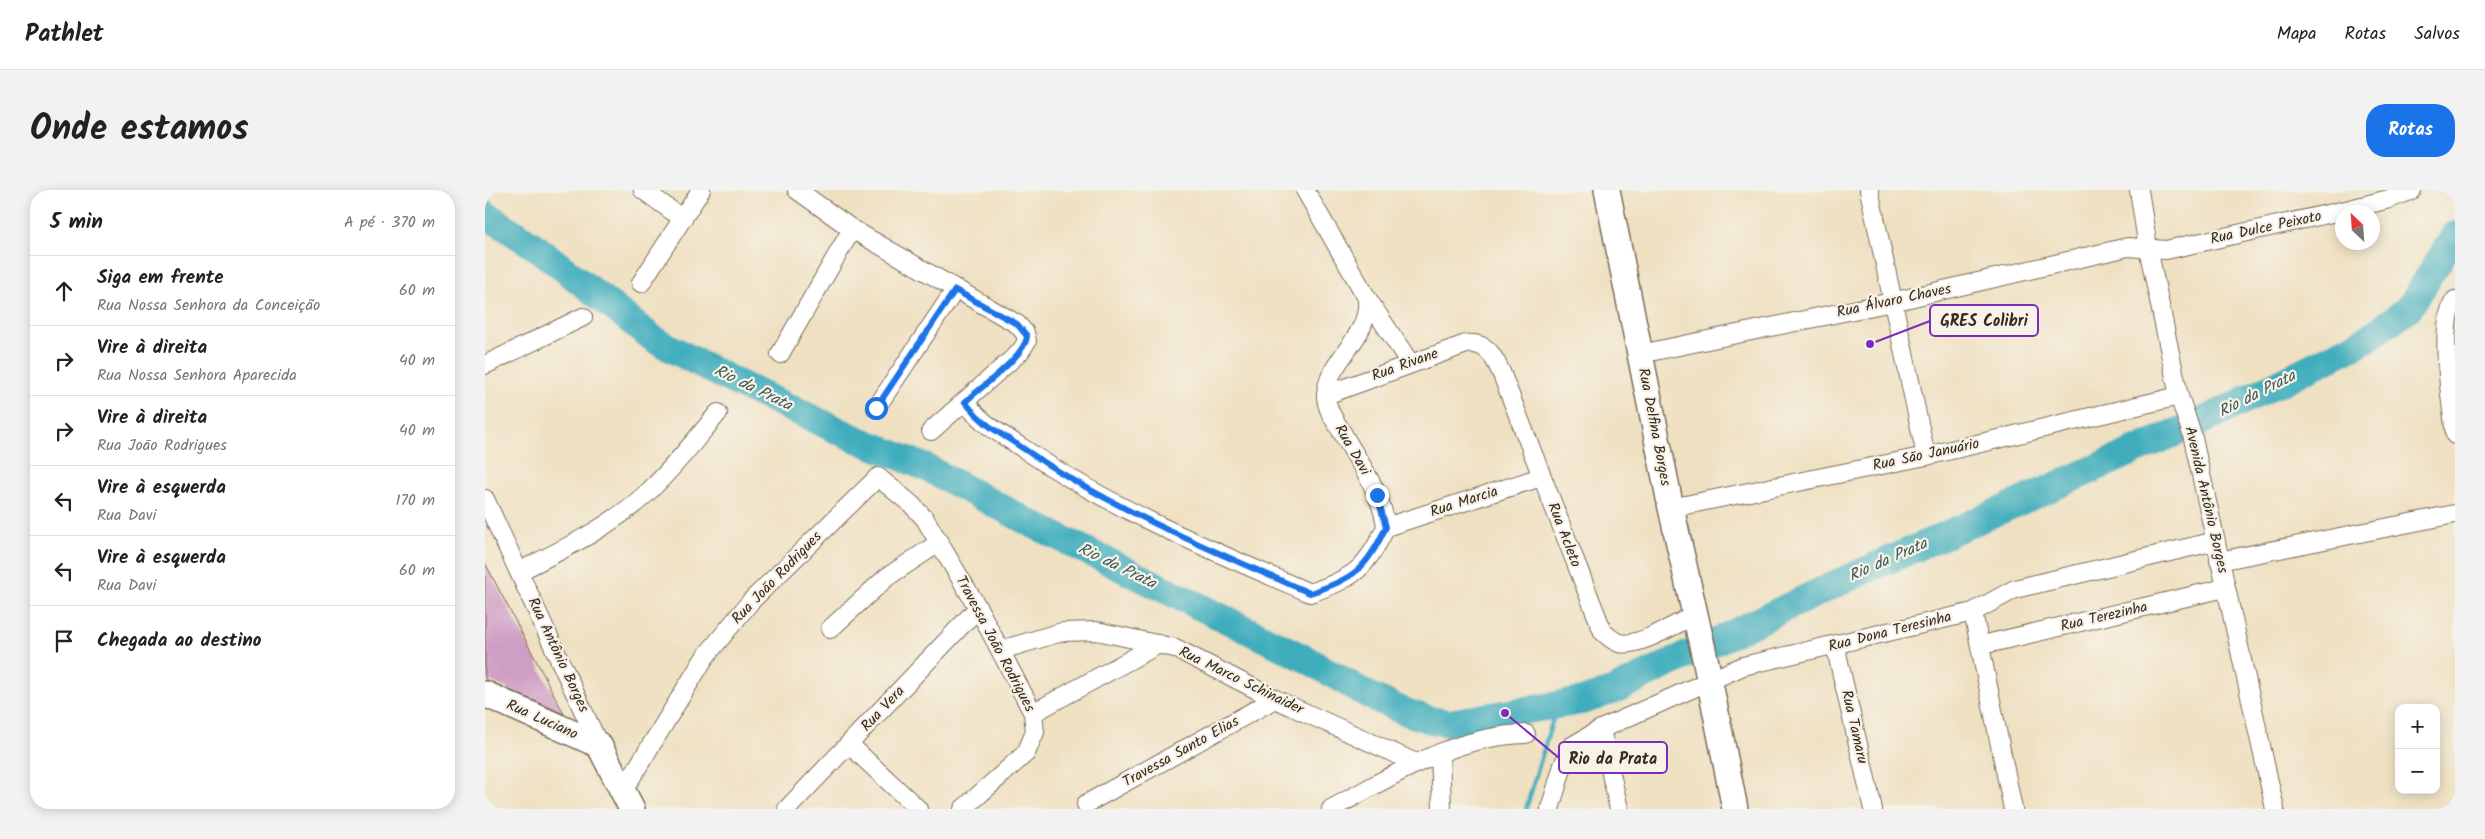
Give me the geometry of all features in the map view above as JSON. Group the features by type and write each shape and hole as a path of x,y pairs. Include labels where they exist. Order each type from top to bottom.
{"street":[{"path":"643,190 683,219"},
{"path":"641,283 701,190"},
{"path":"797,190 853,229 955,290 1017,324 1027,336 1027,341 1020,352 931,431"},
{"path":"1305,190 1367,298 1410,362"},
{"name":"Rua Delfina Borges","path":"1607,190 1671,508 1708,672 1735,809"},
{"path":"1869,190 1926,456"},
{"name":"Avenida Antônio Borges","path":"2139,190 2148,248 2182,403 2192,434 2275,809"},
{"name":"Rua Dulce Peixoto","path":"2148,248 2166,250 2350,209 2396,197 2412,190"},
{"path":"780,354 853,229"},
{"name":"Rua Álvaro Chaves","path":"1640,354 1893,302 2128,247 2148,248"},
{"path":"876,408 955,290"},
{"path":"1326,395 1335,371 1366,320 1367,298"},
{"path":"2452,307 2447,352 2455,435"},
{"path":"485,365 583,317"},
{"name":"Rua Rivane","path":"1326,395 1410,362 1466,344 1484,346"},
{"name":"Rua Acleto","path":"1484,346 1494,356 1501,372 1603,632 1619,642 1627,643 1640,641 1697,622"},
{"name":"Rua Davi","path":"1326,395 1331,414 1377,495 1386,527"},
{"path":"965,402 983,423 1061,475 1194,540 1310,593 1345,579 1361,568 1375,551 1386,527"},
{"name":"Rua Sāo Januário","path":"1671,508 2182,403"},
{"path":"520,571 581,540 647,494 675,465 718,413"},
{"name":"Travessa Joāo Rodrigues","path":"879,477 912,505 925,519 940,542 1001,650 1033,714 1035,732 1027,753 963,809"},
{"name":"Rua Joāo Rodrigues","path":"627,800 711,650 751,601 879,477"},
{"name":"Rua Marcia","path":"1386,527 1541,477"},
{"name":"Rua Antônio Borges","path":"486,502 520,571 599,745 627,800"},
{"path":"2219,561 2455,514"},
{"name":"Rua Dona Teresinha","path":"1549,809 1563,765 1572,746 1708,672 1743,666 1973,612 2015,589 2216,541"},
{"path":"830,629 887,577 940,542"},
{"name":"Rua Terezinha","path":"1982,645 2225,588"},
{"name":"Rua Vera","path":"787,809 850,745 978,608"},
{"path":"1973,612 1982,645 2013,809"},
{"name":"Rua Marco Schinaider","path":"1001,650 1062,632 1097,630 1175,648 1198,658 1275,700 1416,762"},
{"path":"1033,714 1159,644"},
{"name":"Rua Tamaru","path":"1835,645 1873,809"},
{"name":"Rua Luciano","path":"485,694 599,745"},
{"name":"Travessa Santo Elias","path":"1086,804 1275,700"},
{"path":"1601,729 1619,809"},
{"path":"1331,809 1416,762 1496,735 1526,734"},
{"path":"850,745 918,809"},
{"path":"1440,753 1442,809"}],"building":[{"path":"485,563 564,714 485,679"}],"waterway":[{"name":"Rio da Prata","path":"485,214 537,248 655,340 735,382 854,438 925,467 1034,525 1308,660 1368,695 1403,711 1430,720 1449,723 1582,701 1614,690 1842,581 2217,414 2367,339 2409,308 2455,235"},
{"path":"1526,809 1557,705"}],"place":[{"name":"GRES Colibri","path":"1870,344"},
{"name":"Rio da Prata","path":"1505,713"}],"route":[{"path":"876,408 955,290 1017,324 1027,336 1027,341 1020,352 965,402 976,416 997,434 1017,444 1061,475 1101,496 1310,593 1354,574 1375,551 1386,527 1377,495"}]}
